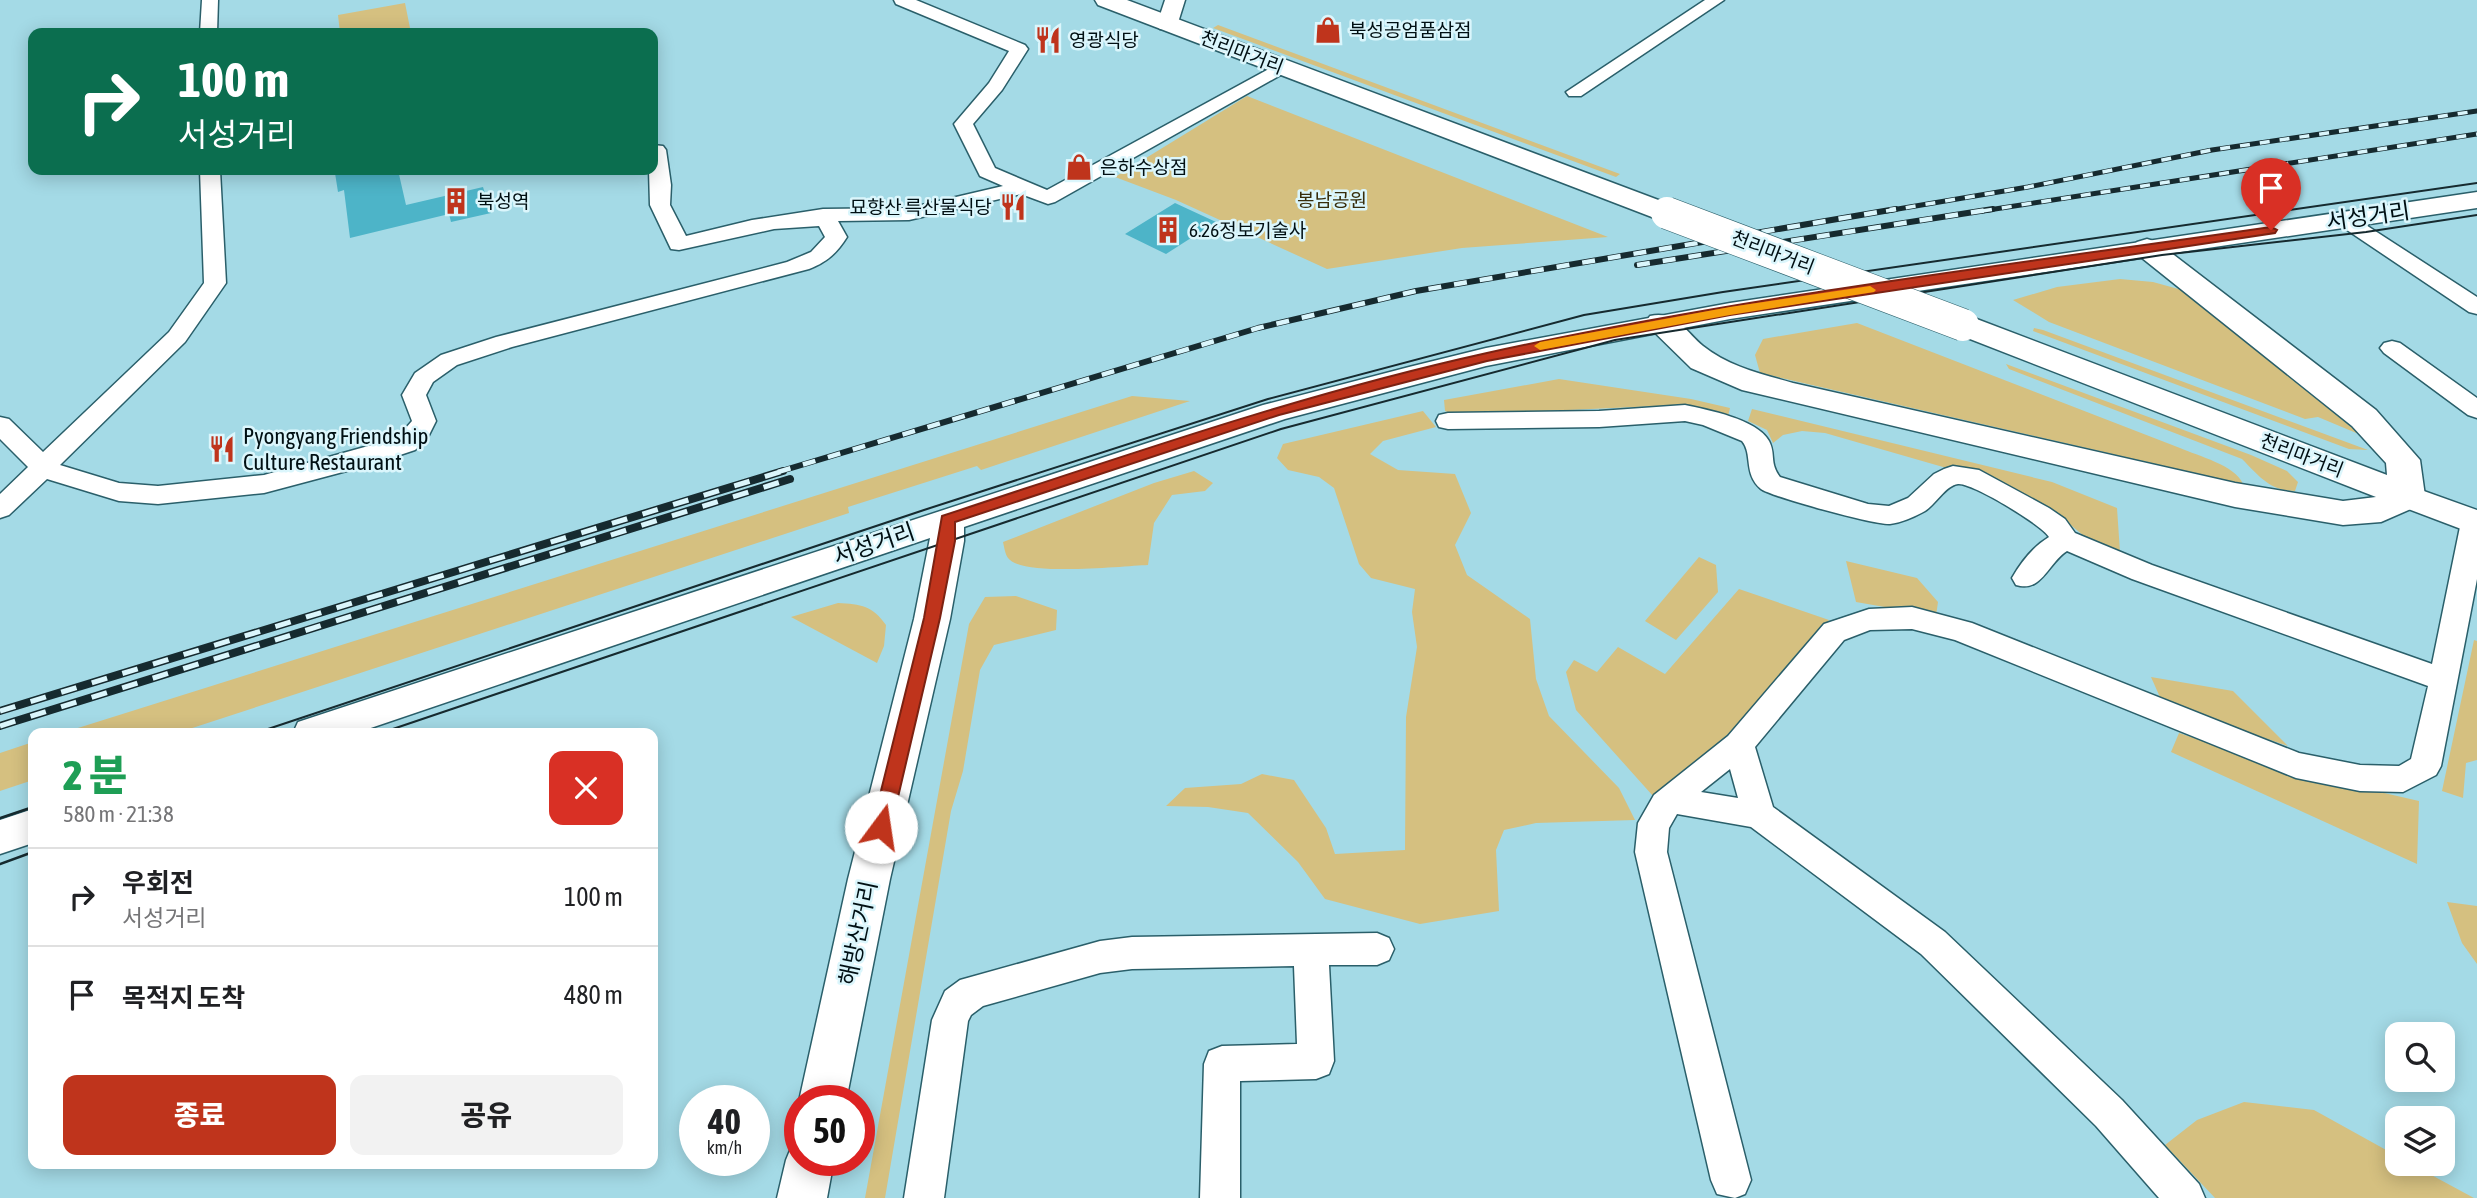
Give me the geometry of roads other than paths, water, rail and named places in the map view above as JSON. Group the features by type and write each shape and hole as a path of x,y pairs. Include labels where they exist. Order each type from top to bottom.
{"highway":[{"name":"천리마거리","path":"1106,0 1171,12 1284,68 2407,496"},
{"path":"1661,323 1693,354 1731,374 1820,399 2235,495 2343,513 2381,510 2407,496 2403,460 2364,418 2147,247"}],"main road":[{"name":"서성거리","path":"327,728 1274,412 1486,357 1661,323 2147,247 2477,200"},
{"name":"천리마거리","path":"2407,496 2475,522"},
{"name":"해방산거리","path":"825,1085 869,879 932,618 947,541 947,519"},
{"path":"0,837 28,828"},
{"path":"802,1198 807,1176"}],"street":[{"path":"209,28 210,0"},
{"path":"902,0 1019,49 996,86 963,124 987,172 1048,198 1284,68"},
{"path":"1575,92 1716,0"},
{"path":"658,164 660,205 679,244 796,219 824,221 833,228 836,237"},
{"path":"0,509 177,338 215,283 210,175"},
{"path":"806,220 823,215 909,214 1023,188"},
{"path":"0,425 44,468 80,482 119,492 158,495 264,484 406,444 418,433 424,421 414,395 423,378 449,360 503,342 819,259 836,237 848,231 864,214"},
{"path":"2345,220 2477,307"},
{"path":"2392,348 2477,410"},
{"path":"1448,421 1599,419 1685,413 1725,423 1751,435 1758,443 1760,469 1771,483 1833,505 1867,513 1891,515 1917,504 1943,480 1953,475 1970,476 2039,514 2056,526 2065,540 2180,586 2400,666 2444,679"},
{"path":"1731,1180 1651,852 1651,835 1657,816 1671,800 1739,745 1834,632 1869,620 1912,618 1962,631 2296,765 2360,778 2403,779 2425,766 2475,522"},
{"path":"2026,578 2048,550 2065,540"},
{"path":"1739,745 1759,816"},
{"path":"1671,800 1759,816 1933,943 2109,1113 2185,1198"},
{"path":"924,1198 950,1020 958,1003 973,992 1100,957 1132,953 1377,949"},
{"path":"1220,1198 1222,1064 1316,1061 1311,950"}],"tram line":[{"path":"271,728 924,510 1268,399 1584,315 1723,292 2477,183"},
{"path":"396,728 1281,429 1615,340 2162,255 2366,232 2477,215"},
{"path":"0,818 28,809"},
{"path":"0,864 28,854"}],"railway":[{"path":"1886,211 2028,187 2212,150 2477,111"},
{"path":"1982,211 2477,134"},
{"path":"778,472 1258,328 1416,291 1896,209"},
{"path":"1637,265 1993,209"},
{"path":"0,711 783,471"},
{"path":"0,726 790,479"}],"place":[{"name":"북성공엄품삼점","path":"1328,30"},
{"name":"영광식당","path":"1048,40"},
{"name":"은하수상점","path":"1079,167"},
{"name":"북성역","path":"456,201"},
{"name":"묘향산 륵산물식당","path":"1013,207"},
{"name":"6.26정보기술사","path":"1168,230"},
{"name":"Pyongyang Friendship Culture Restaurant","path":"222,449"}],"park label":[{"name":"봉남공원","path":"1332,200"}]}
